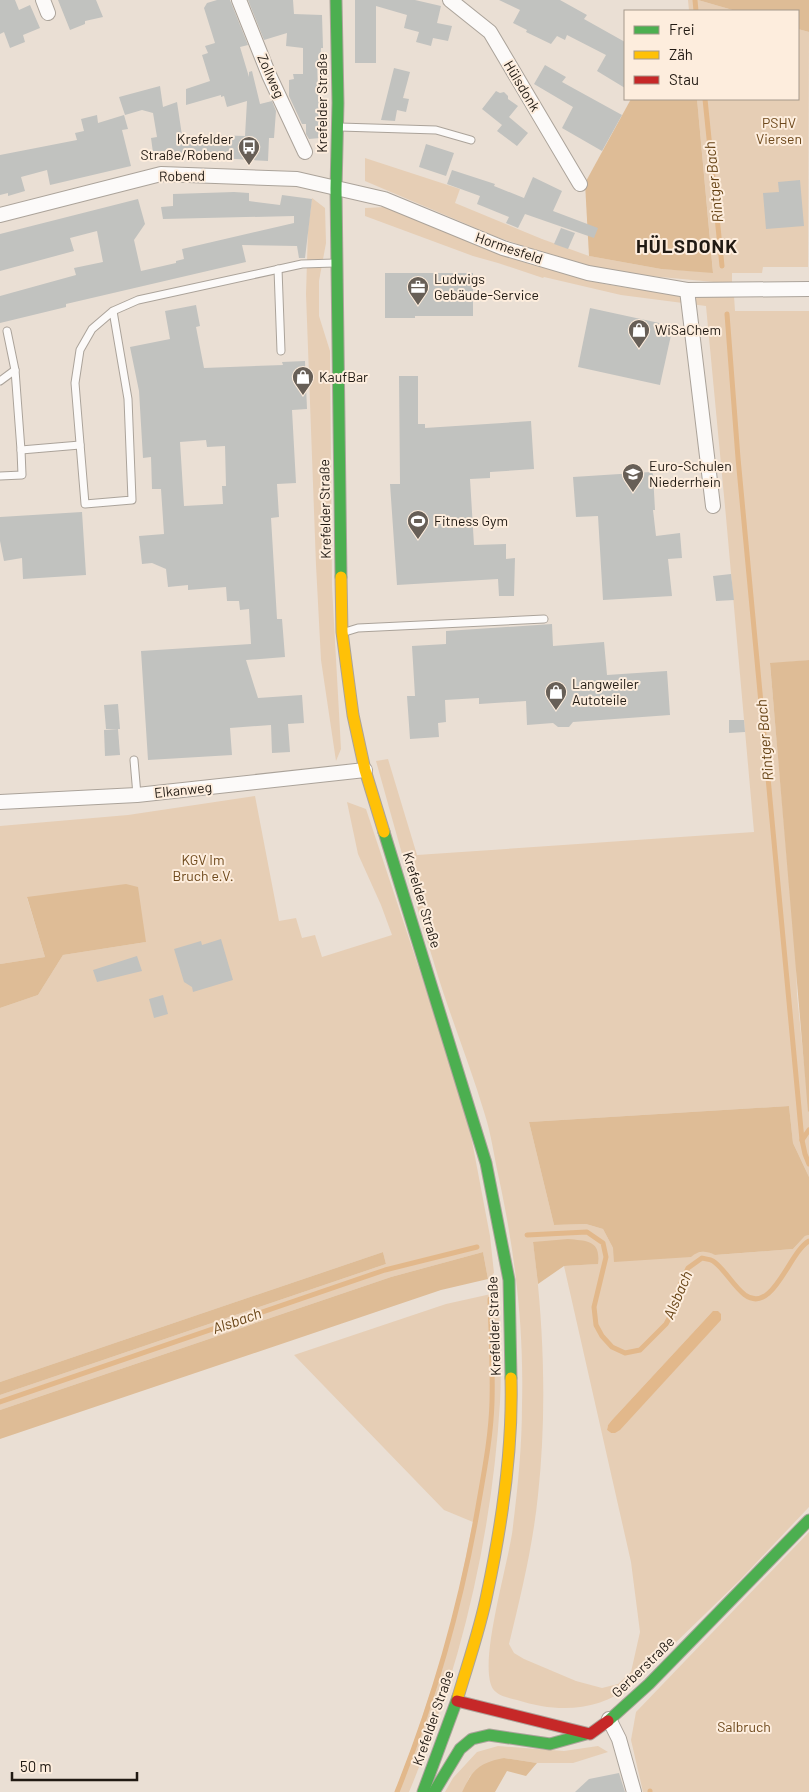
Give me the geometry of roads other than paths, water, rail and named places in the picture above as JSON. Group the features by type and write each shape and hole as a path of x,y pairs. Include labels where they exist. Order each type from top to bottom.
{"main road":[{"name":"Krefelder Straße","path":"336,0 338,127 336,189 342,632 353,714 365,770 486,1163 509,1280 512,1408 503,1505 487,1595 457,1701 423,1792"},
{"name":"Gerberstraße","path":"590,1734 649,1684 809,1520"},
{"path":"457,1701 590,1734"},
{"path":"434,1792 460,1749 472,1739 489,1735 550,1744 590,1734"}],"street":[{"path":"43,0 48,14"},
{"name":"Zollweg","path":"239,0 269,75 305,152"},
{"name":"Hülsdonk","path":"450,0 490,32 580,184"},
{"name":"Robend","path":"0,215 161,174 297,179 336,189"},
{"name":"Hormesfeld","path":"336,189 384,199 503,248 588,273 692,290 739,288 809,289"},
{"path":"692,290 713,506"},
{"name":"Elkanweg","path":"0,802 137,795 365,770"},
{"path":"609,1719 619,1738 634,1792"}],"lane":[{"path":"338,127 436,130 471,140"},
{"path":"113,311 128,399 132,500 85,504 75,383 80,350 92,329 113,311 138,300 302,264 337,263"},
{"path":"278,270 281,351"},
{"path":"0,476 22,476 15,370 7,331"},
{"path":"0,382 15,370"},
{"path":"21,450 80,445"},
{"path":"342,632 358,628 544,619"},
{"path":"134,760 137,795"}],"waterway":[{"name":"Rintger Bach","path":"695,0 696,10"},
{"name":"Rintger Bach","path":"705,100 722,266"},
{"name":"Rintger Bach","path":"727,314 738,458 802,1140 809,1164"},
{"name":"Rintger Bach","path":"802,1140 809,1130"},
{"name":"Alsbach","path":"527,1235 587,1232 603,1243 606,1257 594,1307 596,1325 602,1336 612,1347 625,1353 640,1350 666,1324 674,1309 679,1287 688,1268 702,1258 712,1260 745,1295 755,1299 764,1297 772,1290 794,1257 809,1241"},
{"name":"Alsbach","path":"0,1402 385,1270 477,1247"},
{"path":"397,1792 423,1722 445,1652 455,1616 478,1507 491,1415 490,1299"}],"place":[{"name":"Krefelder Straße/Robend","path":"249,166"},
{"name":"Ludwigs Gebäude-Service","path":"418,306"},
{"name":"WiSaChem","path":"639,349"},
{"name":"KaufBar","path":"303,396"},
{"name":"Euro-Schulen Niederrhein","path":"633,493"},
{"name":"Fitness Gym","path":"418,540"},
{"name":"Langweiler Autoteile","path":"556,711"}],"district":[{"name":"HÜLSDONK","path":"687,246"}],"park label":[{"name":"PSHV Viersen","path":"779,132"},
{"name":"KGV Im Bruch e.V.","path":"203,868"},
{"name":"Salbruch","path":"744,1727"}]}
